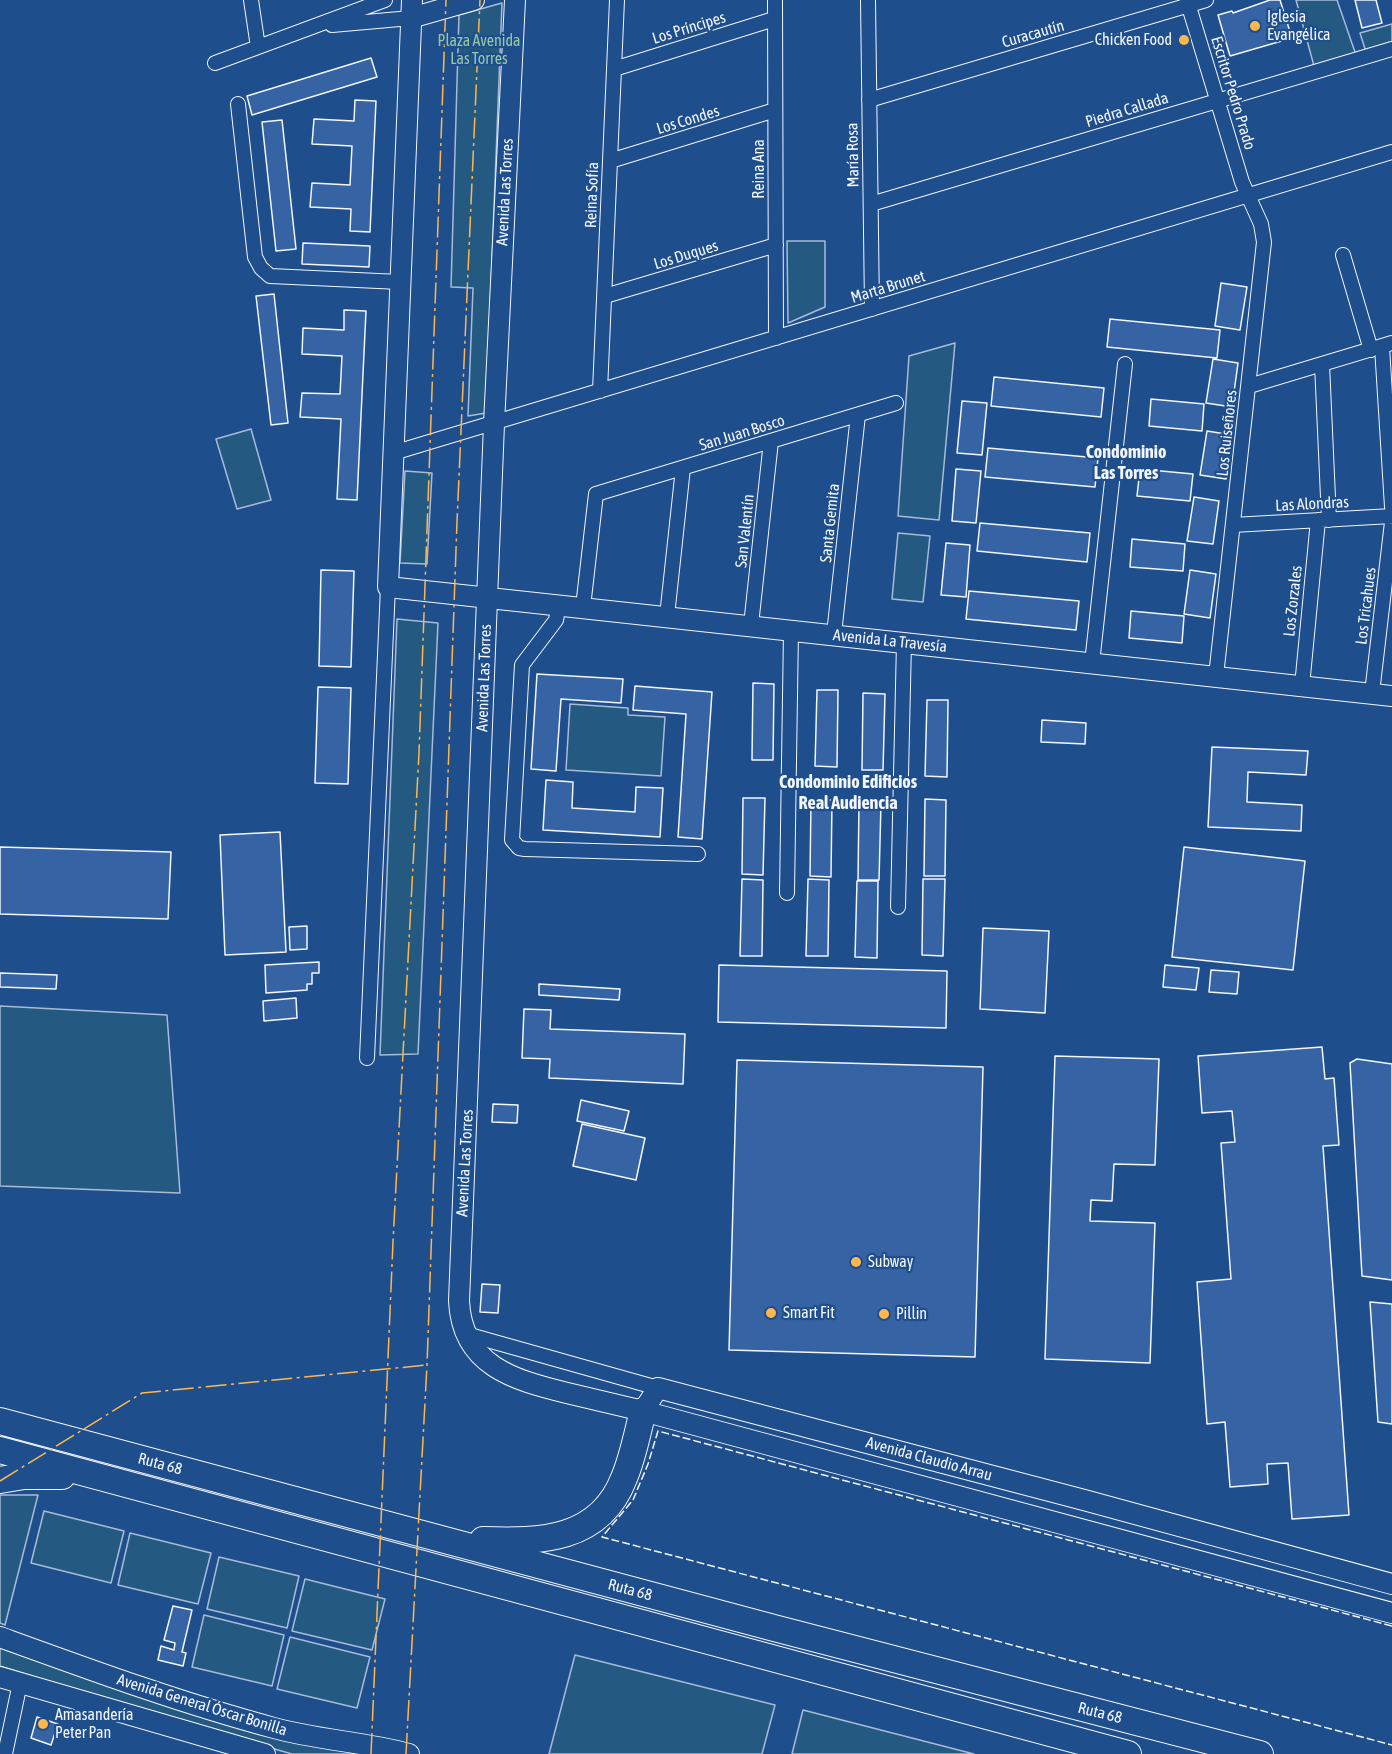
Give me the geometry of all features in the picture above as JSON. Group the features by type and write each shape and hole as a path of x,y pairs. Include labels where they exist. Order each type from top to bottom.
{"highway":[{"path":"436,1538 529,1541 560,1536 583,1527 605,1510 620,1487 643,1412"},
{"name":"Ruta 68","path":"0,1421 774,1628 1260,1754"},
{"name":"Ruta 68","path":"0,1450 1128,1754"},
{"path":"0,1480 36,1476 103,1478"}],"street":[{"path":"251,0 258,47"},
{"path":"215,63 385,0"},
{"path":"312,27 474,0"},
{"name":"Avenida Las Torres","path":"476,1352 461,1321 459,1301 494,424 515,0"},
{"name":"Reina Sofía","path":"600,391 617,0"},
{"name":"Reina Ana","path":"775,0 776,338"},
{"name":"María Rosa","path":"868,0 872,309"},
{"name":"Curacautín","path":"869,100 1188,3 1206,0"},
{"name":"Escritor Pedro Prado","path":"1188,3 1248,196"},
{"path":"367,1058 412,9"},
{"name":"Los Príncipes","path":"614,69 774,19"},
{"name":"Piedra Callada","path":"871,204 1392,49"},
{"path":"238,104 255,258 261,268 270,276 400,282"},
{"name":"Los Condes","path":"610,161 775,110"},
{"name":"Marta Brunet","path":"393,453 1392,152"},
{"name":"Los Ruiseñores","path":"1216,676 1264,242 1261,224 1248,196"},
{"name":"Los Duques","path":"605,296 776,245"},
{"path":"1343,255 1381,347 1392,507"},
{"path":"1249,387 1381,347"},
{"path":"1092,663 1125,364"},
{"name":"Los Zorzales","path":"1302,686 1324,520 1322,364"},
{"name":"San Juan Bosco","path":"583,607 596,494 896,403"},
{"name":"Santa Gemita","path":"834,634 858,415"},
{"name":"San Valentín","path":"751,625 771,441"},
{"path":"667,616 683,468"},
{"name":"Las Alondras","path":"1233,525 1392,516"},
{"name":"Los Tricahues","path":"1382,694 1392,522"},
{"name":"Avenida La Travesía","path":"388,587 1382,694"},
{"path":"559,604 556,620 522,665 512,840 519,848 525,849 698,854"},
{"path":"787,893 791,630"},
{"path":"898,907 904,642"},
{"name":"Avenida Claudio Arrau","path":"466,1334 657,1388 1074,1497 1392,1584"},
{"name":"Avenida Claudio Arrau","path":"476,1352 503,1373 527,1383 1392,1613"},
{"path":"643,1412 657,1388"},
{"name":"Avenida General Óscar Bonilla","path":"0,1637 173,1699 296,1734 359,1742 409,1754"},
{"name":"Avenida General Óscar Bonilla","path":"0,1677 245,1751 265,1754"},
{"path":"5,1754 20,1683"},
{"path":"131,1716 173,1699"}],"green space":[{"path":"1296,0 1337,0 1356,55 1314,66"},
{"name":"Plaza Avenida Las Torres","path":"502,3 486,413 468,416 473,288 451,287 459,15"},
{"path":"1392,24 1392,44 1366,52 1360,33"},
{"path":"787,241 825,241 825,307 788,323"},
{"path":"955,343 939,520 898,516 909,356"},
{"path":"251,429 271,500 237,509 216,439"},
{"path":"405,471 432,473 427,564 400,563"},
{"path":"898,533 930,536 923,602 892,599"},
{"path":"397,619 438,623 418,1054 380,1055"},
{"path":"570,704 628,708 628,715 665,717 661,776 566,770"},
{"path":"0,1006 167,1015 180,1193 0,1186"},
{"path":"0,1495 38,1495 5,1625 0,1623"},
{"path":"44,1511 124,1531 111,1583 31,1563"},
{"path":"130,1533 211,1553 198,1604 118,1585"},
{"path":"219,1557 299,1576 287,1628 207,1609"},
{"path":"305,1579 385,1599 372,1650 292,1631"},
{"path":"204,1615 284,1635 272,1686 192,1667"},
{"path":"290,1637 370,1657 357,1708 277,1689"},
{"path":"0,1648 174,1707 370,1754 292,1754 166,1718 0,1666"},
{"path":"575,1655 775,1705 762,1754 549,1754"},
{"path":"803,1710 974,1754 792,1754"}],"building":[{"name":"Iglesia Evangélica","path":"1270,0 1280,0 1292,38 1230,56 1218,15 1232,11 1233,13"},
{"path":"1355,0 1376,0 1382,23 1362,28"},
{"path":"371,58 377,77 252,115 247,96"},
{"path":"355,100 376,101 370,232 350,231 351,209 310,207 312,183 350,185 352,146 312,144 314,119 354,121"},
{"path":"282,120 296,249 276,251 262,122"},
{"path":"303,243 370,246 369,267 302,264"},
{"path":"1221,283 1247,287 1240,330 1215,326"},
{"path":"274,294 288,423 271,425 256,296"},
{"path":"344,310 366,311 357,500 337,499 341,419 300,417 302,393 340,394 342,356 302,354 303,328 344,330"},
{"path":"1110,319 1220,330 1217,358 1107,347"},
{"path":"1213,359 1238,363 1232,407 1206,403"},
{"path":"994,377 1104,388 1101,417 991,406"},
{"path":"1151,399 1204,404 1202,431 1149,426"},
{"path":"962,401 987,403 982,455 957,453"},
{"path":"1207,431 1232,435 1226,479 1200,475"},
{"path":"988,448 1098,458 1095,487 985,477"},
{"path":"956,469 981,471 976,523 952,521"},
{"path":"1140,469 1193,474 1190,501 1137,496"},
{"path":"1194,497 1219,501 1213,544 1187,541"},
{"path":"980,523 1090,533 1087,562 977,551"},
{"path":"1132,539 1185,544 1183,571 1130,567"},
{"path":"946,543 970,545 966,597 941,595"},
{"path":"321,570 354,571 351,667 319,666"},
{"path":"1190,570 1216,574 1210,618 1184,614"},
{"path":"969,591 1079,601 1076,630 966,619"},
{"path":"1131,611 1184,616 1182,643 1129,638"},
{"path":"537,674 623,679 621,703 561,699 556,771 531,769"},
{"path":"753,683 774,684 773,760 752,760"},
{"path":"635,686 712,692 702,839 678,837 686,714 633,710"},
{"path":"318,687 351,688 348,784 315,783"},
{"path":"817,690 838,690 837,767 815,766"},
{"path":"863,693 885,694 883,770 862,770"},
{"path":"927,700 948,700 947,777 925,776"},
{"path":"1042,720 1086,723 1085,744 1041,742"},
{"path":"1212,747 1308,751 1306,775 1248,772 1247,802 1302,805 1301,831 1208,827"},
{"path":"546,780 573,782 572,808 635,812 636,787 663,788 660,837 543,830"},
{"path":"743,798 765,798 763,875 742,874"},
{"path":"925,799 946,800 945,876 924,876"},
{"path":"811,800 832,800 831,877 810,876"},
{"path":"859,803 881,803 879,880 858,880"},
{"path":"280,832 286,952 225,955 220,835"},
{"path":"0,847 171,852 168,919 0,914"},
{"path":"1184,847 1305,861 1293,970 1172,957"},
{"path":"742,879 763,880 762,956 740,956"},
{"path":"808,879 829,880 828,956 806,956"},
{"path":"923,879 945,879 943,956 922,955"},
{"path":"857,881 878,881 877,958 855,957"},
{"path":"307,926 307,949 290,950 289,927"},
{"path":"983,928 1049,931 1045,1013 980,1009"},
{"path":"319,962 319,973 312,973 312,984 307,984 307,990 266,993 265,965"},
{"path":"719,965 947,971 946,1028 718,1022"},
{"path":"1165,965 1199,968 1196,990 1163,987"},
{"path":"1211,970 1239,972 1237,994 1209,992"},
{"path":"0,973 57,975 56,989 0,987"},
{"path":"539,984 620,989 619,1000 539,995"},
{"path":"296,998 297,1018 264,1021 263,1001"},
{"path":"524,1009 551,1010 550,1029 685,1034 683,1084 549,1078 550,1059 522,1058"},
{"path":"1322,1047 1325,1079 1334,1078 1339,1145 1323,1146 1349,1515 1292,1519 1288,1463 1267,1464 1268,1484 1230,1487 1225,1422 1207,1424 1197,1282 1231,1279 1221,1143 1235,1142 1232,1111 1202,1113 1198,1056"},
{"path":"1055,1056 1159,1059 1155,1165 1114,1164 1112,1201 1091,1200 1090,1221 1155,1223 1150,1363 1045,1359"},
{"path":"1357,1059 1392,1064 1392,1280 1362,1276 1350,1063"},
{"path":"737,1060 983,1067 975,1357 729,1350"},
{"path":"581,1100 629,1111 624,1131 577,1121"},
{"path":"493,1104 518,1105 517,1123 492,1122"},
{"path":"582,1124 645,1138 636,1180 573,1166"},
{"path":"482,1284 500,1285 498,1313 480,1312"},
{"path":"1370,1302 1392,1304 1392,1424 1378,1422"},
{"path":"173,1606 192,1610 182,1652 186,1653 183,1666 158,1660 161,1646 174,1650 175,1643 164,1640"},
{"path":"37,1717 58,1724 51,1745 31,1738"}],"fence":[{"path":"1392,1626 658,1431 648,1464 633,1500 602,1537 1392,1745"}],"power":[{"path":"371,1754 393,1242 419,753 446,0"},
{"path":"406,1754 427,1365 457,522 480,0"},
{"path":"0,1481 142,1393 427,1365"}],"place":[{"name":"Iglesia Evangélica","path":"1255,26"},
{"name":"Chicken Food","path":"1184,40"},
{"name":"Subway","path":"856,1262"},
{"name":"Smart Fit","path":"771,1313"},
{"name":"Pillin","path":"884,1314"},
{"name":"Amasandería Peter Pan","path":"43,1724"}],"district":[{"name":"Condominio Las Torres","path":"1126,462"},
{"name":"Condominio Edificios Real Audiencia","path":"848,792"}]}
